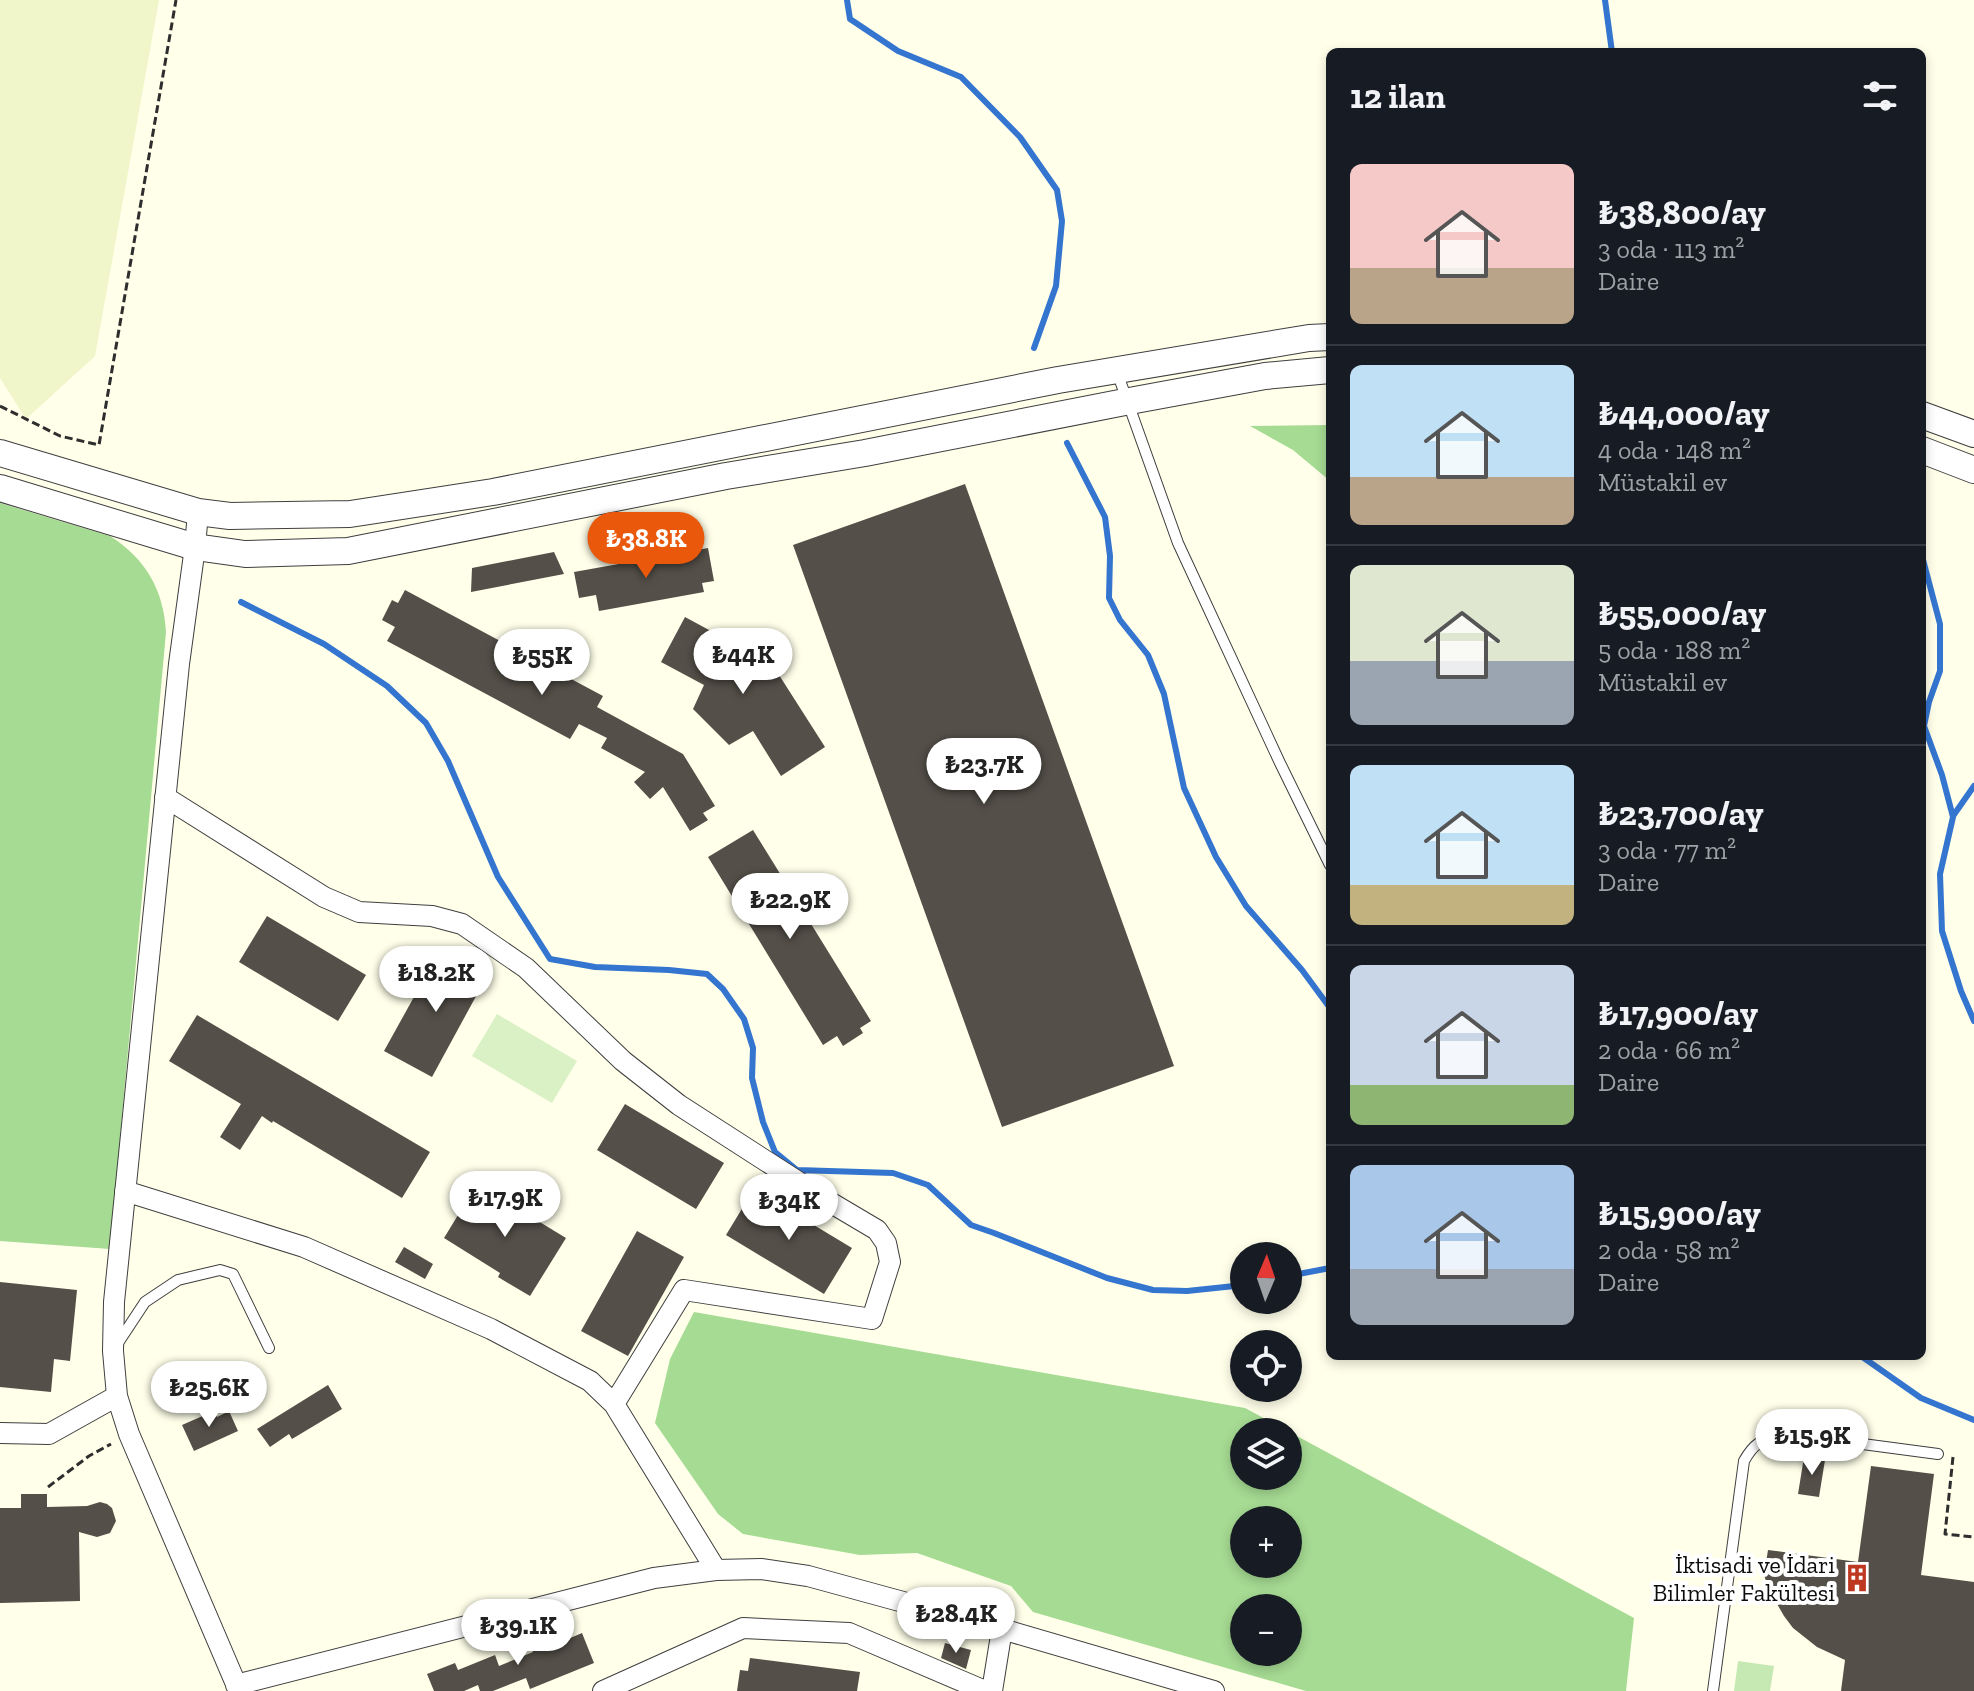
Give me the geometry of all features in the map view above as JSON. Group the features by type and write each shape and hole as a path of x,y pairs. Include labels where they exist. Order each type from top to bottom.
{"street":[{"path":"0,453 198,512 230,516 350,514 493,492 1116,370 1326,337"},
{"path":"0,488 195,547 245,554 348,551 726,476 865,453 1265,376 1326,370"},
{"path":"1926,416 1974,434"},
{"path":"721,447 726,476"},
{"path":"1926,452 1974,470"},
{"path":"493,492 503,520"},
{"path":"198,512 179,664 125,1191 114,1302 113,1351 117,1396 129,1434 237,1688 654,1578 716,1570 761,1569 808,1576 1214,1691"},
{"path":"165,797 324,897 359,912 432,916 462,924 526,968 623,1061 679,1105 877,1230 886,1243 890,1262 872,1319 684,1290 614,1404"},
{"path":"125,1191 304,1247 491,1329 590,1381 614,1404 716,1570"},
{"path":"0,1433 49,1434 117,1396"},
{"path":"612,1689 743,1628 849,1633 985,1691"},
{"path":"992,1691 1002,1629"}],"lane":[{"path":"1116,370 1178,543 1326,857"},
{"path":"113,1351 145,1302 178,1280 220,1270 233,1274 269,1348"},
{"path":"1713,1691 1744,1461 1751,1449 1763,1439 1780,1433 1938,1454"}],"path":[{"path":"0,406 60,436 99,445 176,0"},
{"path":"48,1487 89,1456 129,1434"},
{"path":"1938,1454 1954,1457 1945,1534 1974,1537"}],"green space":[{"path":"0,0 159,0 95,356 26,419 0,378"},
{"path":"1326,425 1326,478 1293,450 1250,426"},
{"path":"0,503 110,536 143,565 157,589 164,617 166,632 110,1249 0,1241"},
{"path":"497,1014 577,1061 552,1103 472,1056"},
{"path":"694,1312 1245,1408 1264,1418 1230,1418 1230,1490 1302,1490 1302,1439 1634,1618 1626,1691 1306,1691 1033,1612 1011,1586 917,1553 860,1555 743,1534 718,1514 655,1423 670,1359"},
{"path":"1738,1661 1774,1666 1770,1691 1734,1691"}],"building":[{"path":"965,484 1174,1066 1002,1127 793,545"},
{"path":"708,548 714,581 702,583 704,592 599,611 596,595 579,598 574,572"},
{"path":"554,552 564,574 471,592 472,568"},
{"path":"405,590 603,696 597,707 683,754 715,806 703,813 708,820 690,831 663,787 650,799 634,782 645,772 601,748 607,738 579,724 570,739 387,641 395,627 382,620 392,600 398,603"},
{"path":"685,617 772,664 825,747 781,776 753,731 729,745 693,709 704,685 661,662"},
{"path":"753,830 792,893 787,895 803,922 808,919 871,1021 860,1028 863,1033 843,1046 837,1036 823,1045 708,857"},
{"path":"267,916 366,975 338,1021 239,962"},
{"path":"440,950 487,976 432,1077 384,1051"},
{"path":"197,1015 430,1152 402,1198 262,1116 240,1150 220,1137 241,1104 169,1061"},
{"path":"625,1104 724,1163 696,1209 597,1150"},
{"path":"477,1184 566,1238 530,1296 444,1238"},
{"path":"754,1189 852,1248 824,1294 726,1235"},
{"path":"637,1231 684,1257 628,1356 581,1331"},
{"path":"404,1247 433,1264 425,1279 395,1262"},
{"path":"0,1282 77,1290 70,1361 54,1359 51,1392 0,1387"},
{"path":"328,1385 342,1409 292,1439 289,1434 270,1447 257,1429"},
{"path":"214,1411 217,1417 229,1411 238,1431 194,1451 182,1425"},
{"path":"1804,1457 1825,1460 1819,1497 1798,1494"},
{"name":"İktisadi ve İdari Bilimler Fakültesi","path":"1871,1466 1934,1474 1921,1575 1974,1582 1974,1691 1841,1691 1845,1660 1817,1647 1793,1628 1769,1590 1764,1575 1768,1550 1858,1562"},
{"path":"21,1494 47,1494 47,1507 87,1506 100,1502 112,1508 116,1521 110,1533 97,1537 79,1532 80,1601 0,1603 0,1508 21,1508"},
{"path":"565,1632 568,1639 582,1633 594,1663 530,1689 526,1678 493,1691 480,1691 478,1685 464,1691 434,1691 427,1674 455,1663 458,1670 495,1655 499,1666 533,1652 530,1646"},
{"path":"945,1643 971,1650 966,1669 941,1658"},
{"path":"750,1658 860,1672 857,1691 737,1691 740,1670 748,1671"}],"waterway":[{"path":"847,0 850,19 898,51 961,77 1020,137 1057,190 1062,221 1056,286 1034,348"},
{"path":"1605,0 1611,48"},
{"path":"1067,443 1105,517 1110,556 1109,598 1120,620 1148,655 1164,694 1184,788 1216,857 1246,906 1326,1003"},
{"path":"1926,571 1940,624 1940,671 1926,716"},
{"path":"241,602 324,644 387,686 426,723 448,761 498,877 550,959 595,967 707,974 723,989 744,1019 753,1048 752,1078 763,1122 775,1152 797,1170 893,1173 928,1185 971,1225 1107,1278 1153,1290 1187,1291 1230,1286"},
{"path":"1926,731 1953,817 1940,874 1942,931 1974,1021"},
{"path":"1953,816 1974,786"},
{"path":"1302,1273 1326,1269"},
{"path":"1867,1360 1921,1398 1974,1420"}],"place":[{"name":"İktisadi ve İdari Bilimler Fakültesi","path":"1857,1578"}]}
